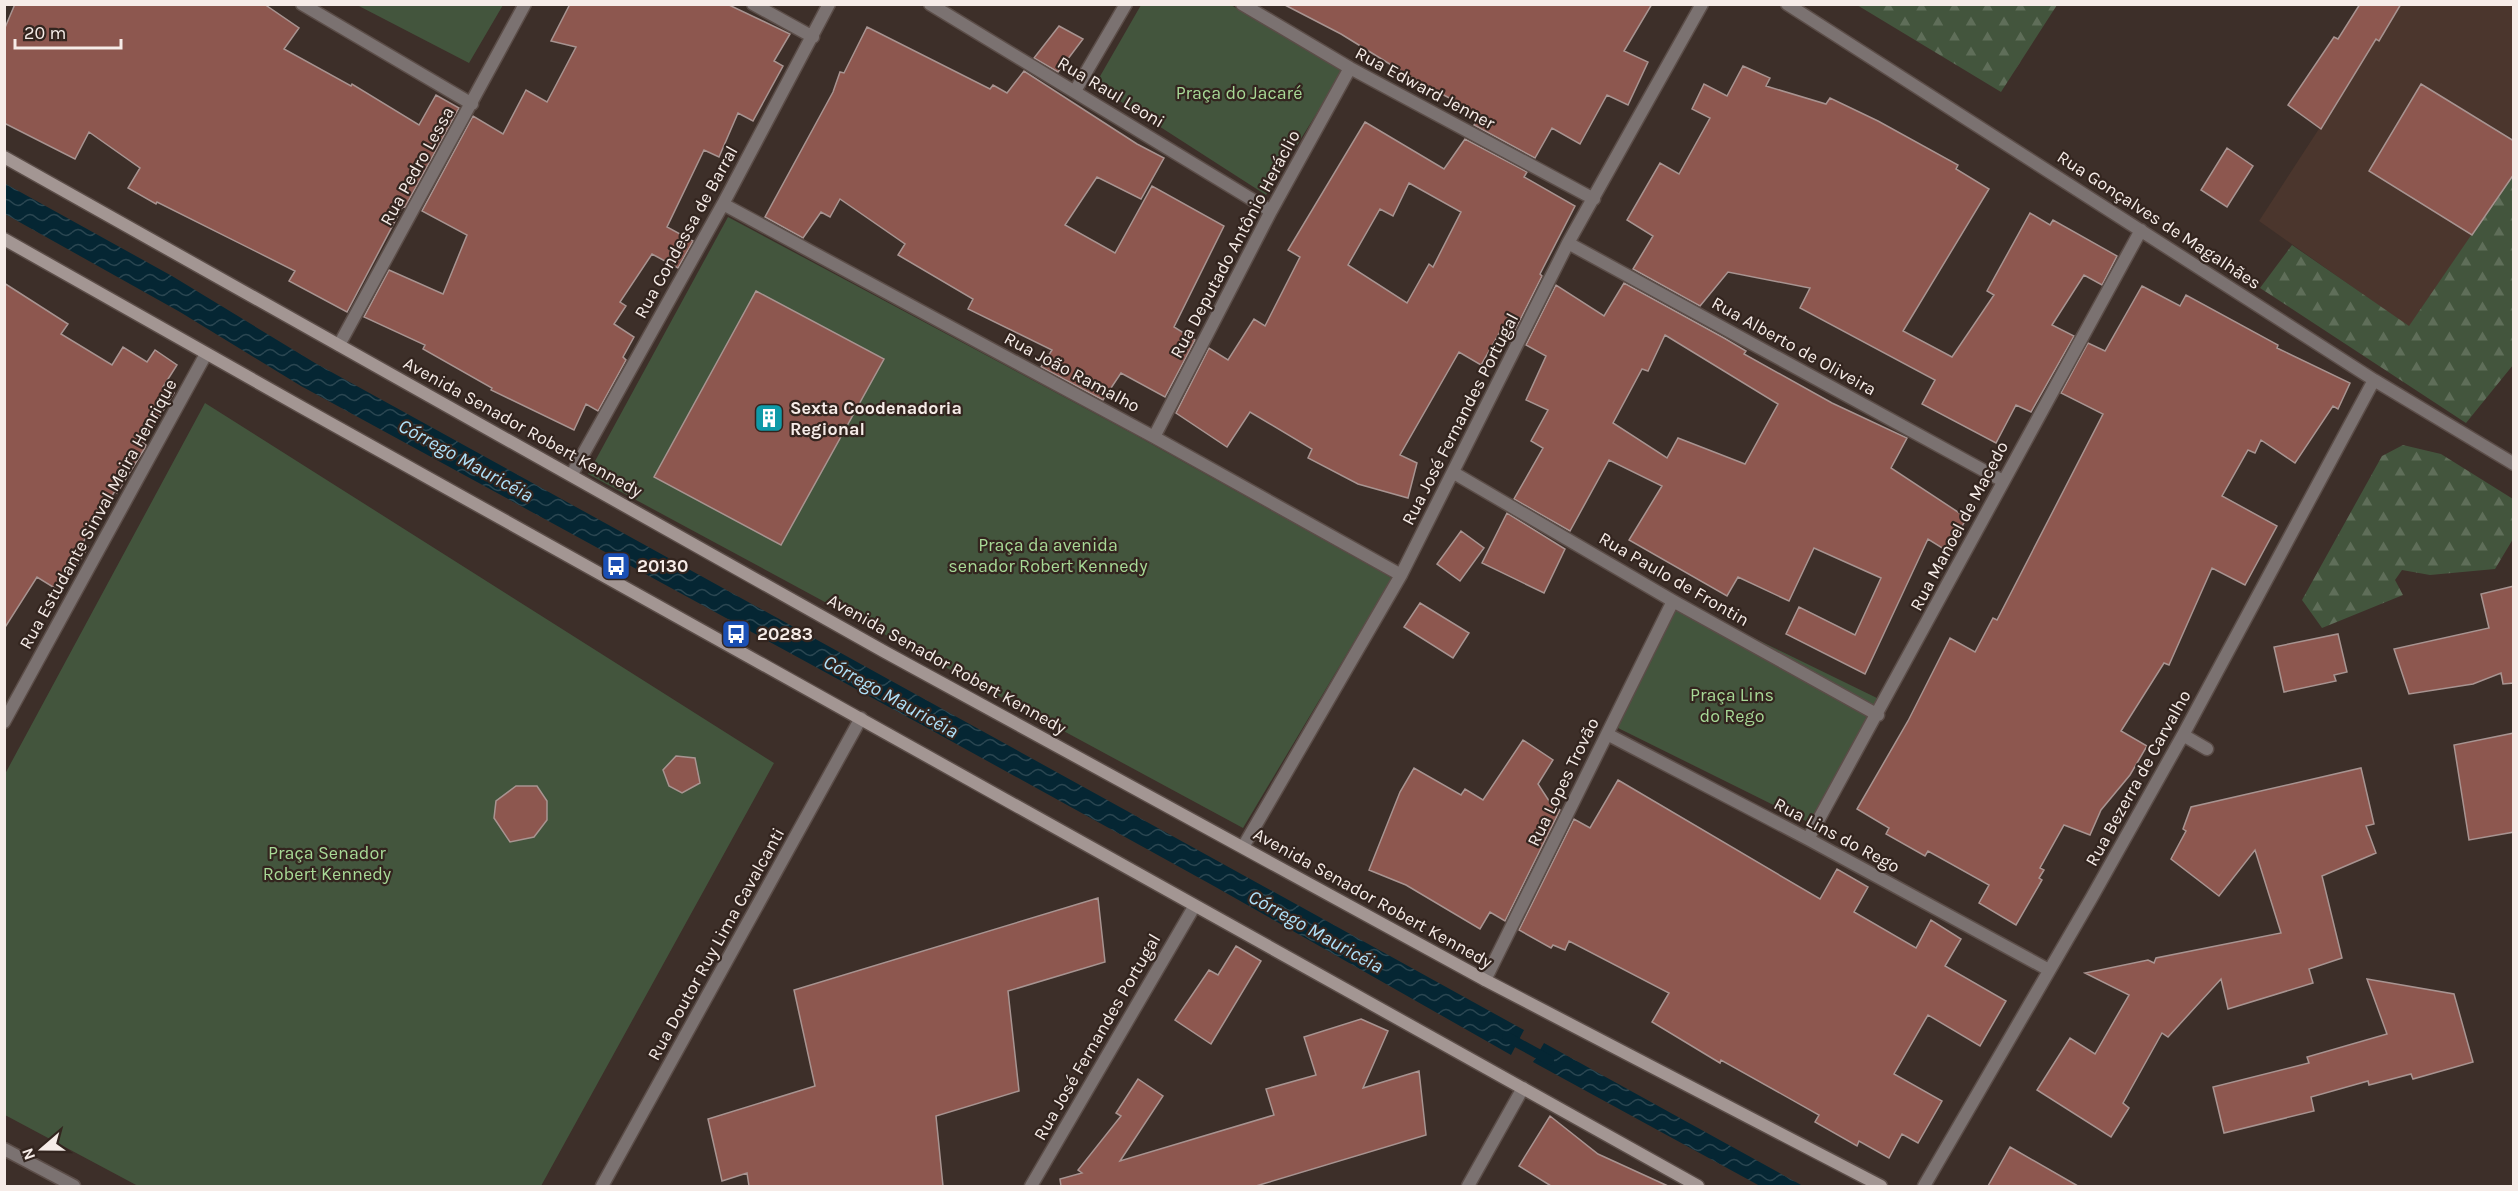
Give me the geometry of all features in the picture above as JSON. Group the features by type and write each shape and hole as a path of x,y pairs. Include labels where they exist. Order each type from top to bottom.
{"street":[{"path":"302,4 472,104"},
{"name":"Rua Pedro Lessa","path":"339,345 525,4"},
{"path":"753,4 813,37"},
{"name":"Rua Condessa de Barral","path":"572,474 723,204 829,4"},
{"name":"Rua Raul Leoni","path":"930,4 1271,211"},
{"path":"1075,91 1126,4"},
{"name":"Rua Edward Jenner","path":"1242,4 1350,69 1594,199"},
{"name":"Rua José Fernandes Portugal","path":"1243,847 1401,575 1568,243 1702,4"},
{"name":"Rua Gonçalves de Magalhães","path":"1787,4 2374,380 2514,464"},
{"name":"Rua Deputado Antônio Heráclio","path":"1154,437 1271,211 1350,69"},
{"name":"Avenida Senador Robert Kennedy","path":"4,157 896,658 1485,980 1881,1186"},
{"name":"Rua João Ramalho","path":"723,204 1154,437 1401,575"},
{"name":"Rua Manoel de Macedo","path":"1808,839 1878,715 2141,230"},
{"path":"4,239 206,354 861,718 1194,907 1698,1186"},
{"name":"Rua Alberto de Oliveira","path":"1568,243 2003,481"},
{"name":"Rua Estudante Sinval Meira Henrique","path":"4,722 206,354"},
{"name":"Rua Bezerra de Carvalho","path":"1924,1186 2183,735 2374,380"},
{"name":"Rua Paulo de Frontin","path":"1454,473 1673,601 1878,715"},
{"name":"Rua Lopes Trovão","path":"1485,980 1673,601"},
{"name":"Rua Doutor Ruy Lima Cavalcanti","path":"602,1186 861,718"},
{"name":"Rua Lins do Rego","path":"1607,734 1808,839 2049,970"},
{"path":"2183,735 2207,748"},
{"name":"Rua José Fernandes Portugal","path":"1030,1186 1194,907"},
{"path":"1468,1186 1523,1088"},
{"path":"4,1149 74,1186"},
{"path":"45,1186 51,1175"}],"shaded area":[{"path":"2396,5 2513,5 2513,139 2421,84 2369,171 2472,235 2409,327 2259,221 2367,55"}],"green space":[{"path":"357,5 503,5 469,63"},
{"name":"Praça do Jacaré","path":"1141,5 1231,5 1343,71 1266,195 1095,85"},
{"path":"1857,5 2057,5 2001,92"},
{"path":"2513,174 2513,365 2466,423 2260,288 2292,245 2409,326"},
{"name":"Praça da avenida senador Robert Kennedy","path":"728,217 1137,436 1392,578 1243,828 588,474"},
{"name":"Praça Senador Robert Kennedy","path":"205,403 774,763 541,1186 138,1186 5,1115 5,774"},
{"path":"2403,445 2441,454 2513,499 2513,539 2495,569 2430,575 2402,570 2395,580 2403,595 2322,628 2302,600 2382,456"},
{"name":"Praça Lins do Rego","path":"1676,600 1881,700 1812,824 1612,725"}],"water":[{"path":"4,183 172,276 315,363 1524,1030 1511,1055 1212,885 301,386 180,312 5,214"},
{"path":"1544,1043 1803,1186 1760,1186 1533,1062"}],"building":[{"path":"15,4 264,4 299,28 284,49 351,86 352,84 419,125 436,95 459,108 405,207 403,206 347,312 289,281 295,271 157,202 156,204 128,188 140,168 89,132 75,159 4,123 4,30"},
{"path":"570,4 727,4 790,34 774,61 783,66 753,121 738,113 719,157 704,150 667,227 693,241 678,268 652,254 620,302 626,306 614,324 634,337 623,357 626,360 598,411 586,404 574,430 491,390 492,388 423,349 425,345 364,317 389,270 443,294 467,235 422,211 473,116 503,134 526,90 547,102 576,47 551,41"},
{"path":"1283,4 1652,4 1624,51 1648,62 1628,105 1607,95 1580,144 1552,128 1535,158 1474,125 1481,115 1414,79 1341,34"},
{"path":"2360,4 2401,4 2379,41 2376,39 2321,129 2288,105 2334,37 2338,39"},
{"path":"1059,26 1083,39 1058,72 1034,58"},
{"path":"867,27 990,89 993,85 1007,93 1024,71 1137,144 1164,158 1141,199 1097,177 1065,225 1115,253 1152,186 1224,226 1174,327 1195,340 1165,397 1121,373 1103,400 1041,367 1052,350 968,309 973,299 898,255 905,244 840,199 830,217 821,212 803,238 765,217 833,92 840,72 844,73"},
{"path":"1743,66 1770,78 1766,86 1826,104 1830,98 1878,121 1958,165 1956,169 1989,189 1903,331 1952,357 1994,295 1987,291 2030,213 2050,225 2053,220 2117,256 2102,285 2084,275 2052,325 2074,336 2031,412 2016,405 1996,443 1922,404 1935,380 1800,308 1810,288 1728,272 1700,306 1633,269 1653,236 1627,220 1660,163 1679,174 1710,118 1692,109 1704,84 1727,96"},
{"path":"2421,84 2514,141 2514,174 2472,235 2369,171"},
{"path":"1365,122 1444,169 1465,139 1527,172 1524,177 1575,206 1540,274 1542,276 1511,338 1500,332 1481,365 1459,352 1400,455 1417,463 1408,498 1358,484 1308,458 1312,449 1250,412 1227,447 1176,413 1209,348 1228,360 1254,319 1265,326 1300,257 1288,250","holes":["1409,183 1461,212 1433,267 1429,264 1407,303 1348,265 1380,209 1393,216"]},
{"path":"2227,148 2253,166 2227,207 2201,190"},
{"path":"4,283 68,324 61,334 112,365 123,347 147,362 155,350 177,365 163,387 174,393 143,443 146,445 145,448 82,544 88,547 61,592 37,577 4,629"},
{"path":"1624,283 1724,338 1746,351 1744,354 1832,403 1907,438 1891,468 1967,518 1947,551 1928,539 1865,674 1786,634 1799,607 1855,635 1881,578 1814,548 1789,601 1738,577 1727,596 1629,540 1662,486 1609,460 1570,531 1514,499 1543,448 1531,441 1548,410 1526,400 1546,356 1526,345 1556,285 1604,316","holes":["1665,335 1778,404 1745,464 1678,438 1667,458 1613,423 1642,369 1648,371"]},
{"path":"2142,286 2180,306 2186,295 2278,345 2277,348 2350,383 2338,409 2333,406 2295,463 2261,440 2255,453 2248,450 2222,496 2277,526 2245,585 2212,568 2169,665 2164,663 2121,731 2147,746 2130,775 2101,810 2090,835 2064,825 2040,868 2044,870 2039,878 2042,880 2016,925 1979,903 1989,885 1928,851 1925,856 1886,834 1889,828 1857,809 1908,721 1950,638 1975,652 1993,618 1997,620 2103,414 2061,393 2088,343 2105,351"},
{"name":"Sexta Coodenadoria Regional","path":"756,291 884,359 781,545 654,477"},
{"path":"1507,513 1565,549 1544,593 1482,563"},
{"path":"1461,531 1484,548 1460,581 1437,564"},
{"path":"2514,586 2514,683 2503,684 2501,673 2473,684 2409,694 2394,649 2489,628 2481,594"},
{"path":"1420,603 1469,633 1453,658 1404,627"},
{"path":"2338,634 2347,672 2334,675 2336,681 2284,692 2274,647"},
{"path":"2514,733 2514,832 2469,840 2454,745"},
{"path":"1523,740 1553,760 1538,784 1551,804 1560,810 1505,921 1490,912 1480,929 1406,885 1369,870 1400,792 1414,768 1461,795 1465,789 1483,800"},
{"path":"676,756 695,758 700,783 682,793 669,786 663,770"},
{"path":"2361,768 2374,824 2366,826 2376,853 2322,876 2342,958 2309,969 2313,983 2228,1009 2221,979 2168,1037 2162,1033 2123,1103 2129,1108 2111,1137 2037,1090 2070,1038 2095,1054 2129,995 2085,973 2148,960 2154,963 2156,958 2281,933 2255,850 2219,896 2171,859 2186,831 2183,829 2191,807"},
{"path":"1618,780 1820,899 1837,869 1868,887 1854,912 1916,948 1931,920 1961,939 1945,966 2006,1001 1980,1046 1928,1015 1894,1074 1942,1101 1918,1143 1902,1134 1889,1158 1859,1141 1857,1146 1815,1122 1819,1115 1721,1060 1720,1063 1652,1022 1669,993 1569,941 1565,950 1553,945 1551,948 1519,930 1574,819 1590,828"},
{"path":"516,786 537,786 547,801 547,820 534,837 510,842 494,818 496,801"},
{"path":"1098,898 1105,962 1008,991 1019,1091 936,1116 943,1186 749,1186 747,1173 722,1181 708,1119 815,1086 794,990"},
{"path":"1236,946 1261,961 1211,1044 1175,1020 1209,970 1218,975"},
{"path":"2367,979 2454,994 2473,1062 2413,1079 2411,1074 2369,1085 2368,1081 2311,1097 2314,1111 2224,1133 2213,1087 2309,1063 2307,1057 2387,1034"},
{"path":"1361,1019 1388,1031 1363,1088 1419,1071 1426,1135 1256,1186 1061,1186 1060,1179 1082,1173 1078,1170 1121,1116 1116,1113 1138,1079 1163,1096 1120,1161 1274,1115 1266,1089 1316,1075 1304,1037"},
{"path":"1550,1116 1598,1154 1668,1186 1551,1186 1519,1166"},
{"path":"2010,1147 2078,1186 1988,1186"}],"waterway":[{"name":"Córrego Mauricéia","path":"1507,1037 1549,1060"}],"place":[{"name":"Sexta Coodenadoria Regional","path":"769,418"},
{"name":"20130","path":"616,566"},
{"name":"20283","path":"736,634"}]}
